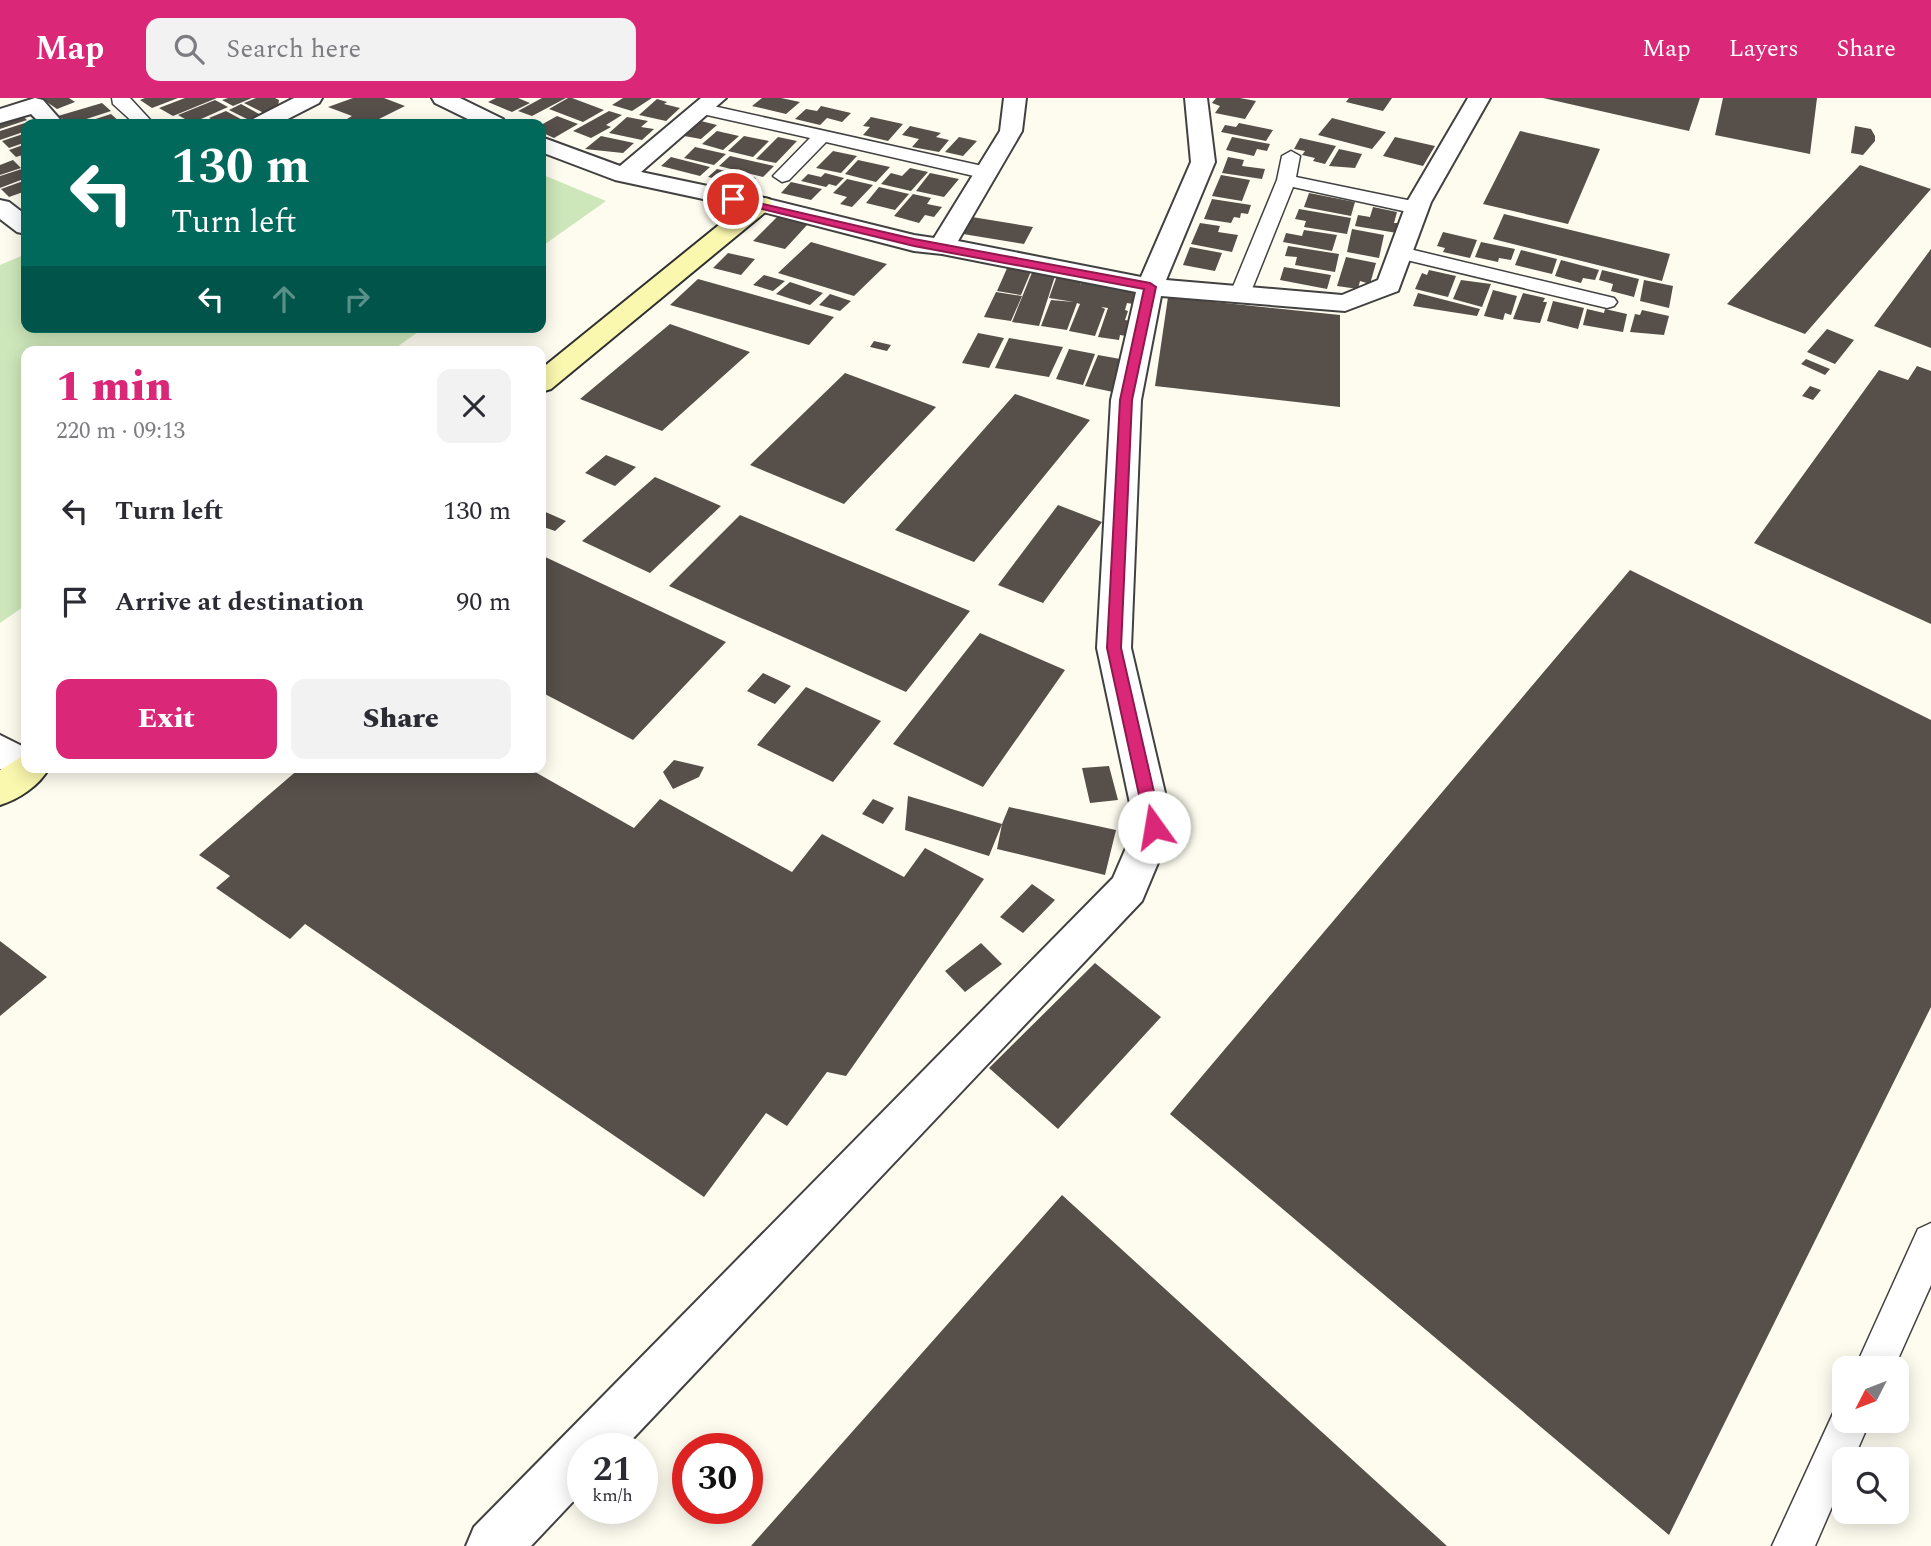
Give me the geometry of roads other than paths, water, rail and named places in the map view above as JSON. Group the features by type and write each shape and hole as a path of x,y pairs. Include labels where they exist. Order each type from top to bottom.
{"street":[{"path":"443,98 485,119"},
{"path":"467,110 487,98"},
{"path":"942,246 1011,131 1015,98"},
{"path":"602,1433 1128,889 1154,827 1114,648 1126,400 1150,287 1203,162 1196,98"},
{"path":"546,147 623,175 760,204 914,243 942,246 1150,287 1345,303 1389,285 1417,208 1479,98"},
{"path":"270,119 302,100"},
{"path":"623,175 709,103"},
{"path":"0,116 35,106 48,119"},
{"path":"546,379 760,204"},
{"path":"0,207 21,226"},
{"path":"0,242 21,232"},
{"path":"0,750 21,763"},
{"path":"0,790 21,773"},
{"path":"493,1546 567,1470"}],"lane":[{"path":"121,98 119,100 140,119"},
{"path":"709,103 822,136 987,173"},
{"path":"782,176 822,136"},
{"path":"1240,294 1286,180 1291,156"},
{"path":"1286,180 1417,208"},
{"path":"1401,253 1607,302"},
{"path":"1879,1356 1931,1242"},
{"path":"1793,1546 1845,1433"}]}
